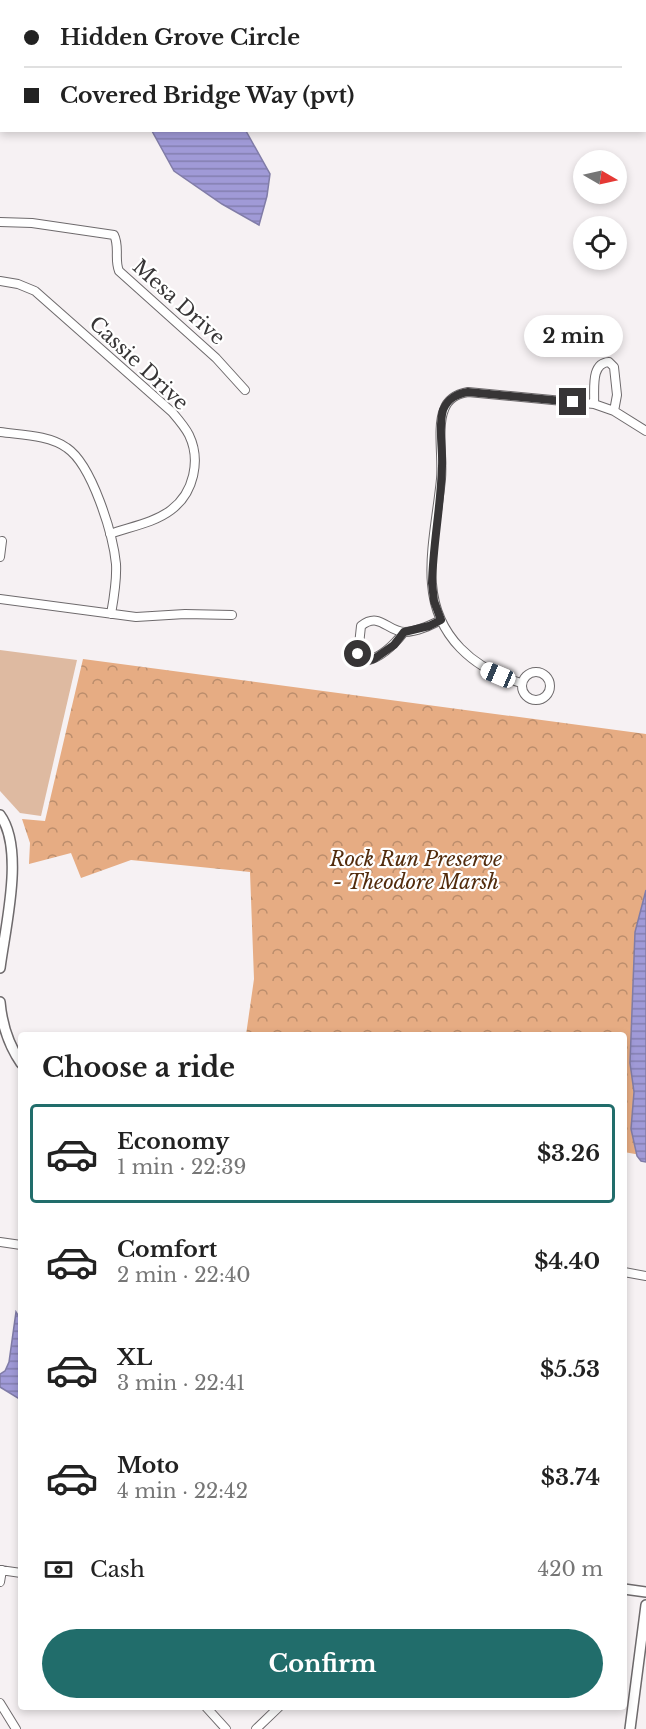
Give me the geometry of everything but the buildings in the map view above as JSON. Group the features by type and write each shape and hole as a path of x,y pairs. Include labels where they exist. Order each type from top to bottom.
{"street":[{"name":"Mesa Drive","path":"0,222 32,223 114,236 117,241 118,271 216,358 245,390"},
{"name":"Cassie Drive","path":"0,281 18,284 35,291 172,412 189,434 195,455 194,473 181,499 171,510 155,519 110,534"},
{"path":"594,404 596,369 601,363 609,362 614,367 617,394 614,411"},
{"path":"521,683 487,670 467,657 441,620 434,601 432,583 442,468 444,408 458,394 468,392 594,404 614,411 646,431"},
{"path":"0,432 45,438 66,447 83,464 110,534 116,563 111,614"},
{"path":"0,557 2,541"},
{"path":"0,599 136,617 185,614 232,615"},
{"path":"404,632 394,645 374,659 366,661 358,654 362,626 369,620 375,620 404,632 429,626 441,620"},
{"path":"0,815 5,822 12,843 13,864 0,969"},
{"path":"0,1002 10,1047 18,1059"},
{"path":"0,1052 10,1047"},
{"path":"0,1242 18,1245"},
{"path":"627,1273 646,1276"},
{"path":"0,1582 1,1570 18,1573"},
{"path":"627,1589 646,1592"},
{"path":"630,1729 646,1605"},
{"path":"0,1703 16,1729"},
{"path":"209,1710 226,1729"},
{"path":"256,1729 276,1710"}],"green space":[{"name":"Rock Run Preserve - Theodore Marsh","path":"83,659 646,734 646,1156 627,1153 627,1032 246,1032 254,979 250,872 131,860 81,878 71,853 29,864 30,843 22,819 45,821"}],"shaded area":[{"path":"153,132 247,132 270,174 259,225 222,204 174,171"},
{"path":"0,650 77,660 41,816 20,813 0,791"},
{"path":"646,890 646,1162 641,1161 637,1156 631,1129 634,1092 630,1063 635,932"},
{"path":"16,1312 18,1315 18,1398 0,1387 0,1374 5,1371 9,1362"}],"route":[{"path":"358,654 366,661 374,659 394,645 404,632 429,626 441,620 434,601 432,562 442,468 442,418 444,408 451,399 458,394 468,392 573,402"}]}
